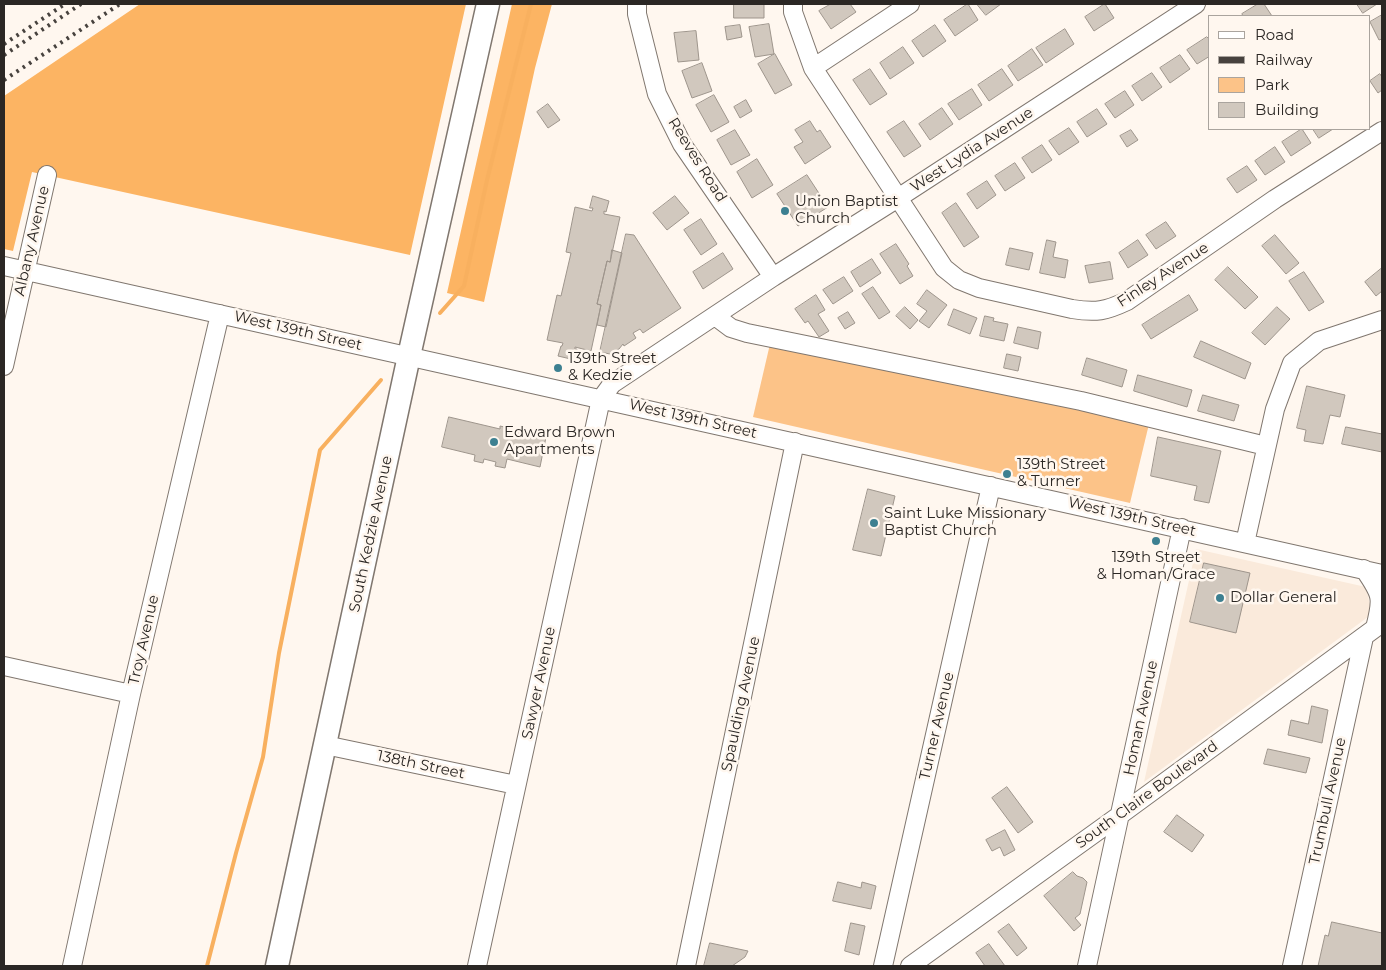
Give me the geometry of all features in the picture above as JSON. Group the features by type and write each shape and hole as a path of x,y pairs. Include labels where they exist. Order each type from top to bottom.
{"main road":[{"name":"South Kedzie Avenue","path":"277,966 409,356 488,4"}],"street":[{"name":"Reeves Road","path":"637,4 637,14 657,94 678,135 774,277"},
{"name":"Finley Avenue","path":"793,4 793,12 812,68 944,268 959,280 979,288 1072,309 1083,311 1108,310 1128,301 1276,199 1382,131"},
{"path":"812,68 910,4"},
{"name":"West Lydia Avenue","path":"601,399 612,384 1196,4"},
{"name":"Albany Avenue","path":"4,366 47,175"},
{"name":"West 139th Street","path":"4,266 1382,574"},
{"name":"Troy Avenue","path":"72,966 131,694 220,314"},
{"path":"715,316 731,328 747,333 1081,401 1266,446"},
{"path":"1245,543 1274,409 1292,363 1319,341 1382,320"},
{"name":"Sawyer Avenue","path":"477,966 601,399"},
{"name":"Spaulding Avenue","path":"686,966 796,442"},
{"name":"Turner Avenue","path":"883,966 991,486"},
{"name":"Homan Avenue","path":"1088,966 1182,528"},
{"name":"Trumbull Avenue","path":"1292,966 1381,602 1379,592 1364,569"},
{"name":"South Claire Boulevard","path":"910,966 1374,629"},
{"path":"4,666 131,694"},
{"name":"138th Street","path":"325,745 516,786"}],"shaded area":[{"path":"140,4 466,4 410,255 32,172 13,251 4,249 4,96"},
{"path":"512,4 552,4 535,68 484,302 447,293"},
{"path":"1196,549 1366,587 1372,614 1144,782"}],"green space":[{"path":"770,344 1149,424 1130,503 753,417"}],"building":[{"path":"734,4 764,4 764,18 734,18"},
{"path":"831,4 850,4 856,12 831,29 819,11"},
{"path":"968,4 978,20 955,36 944,20"},
{"path":"977,4 1001,4 986,15"},
{"path":"1105,4 1114,18 1094,31 1085,17"},
{"path":"1258,4 1264,4 1271,15 1242,15"},
{"path":"1357,4 1377,4 1363,13"},
{"path":"1382,15 1382,39 1379,40 1371,21"},
{"path":"769,24 774,54 755,57 749,27"},
{"path":"740,25 742,37 727,40 725,27"},
{"path":"935,25 946,41 923,57 912,41"},
{"path":"1065,29 1074,44 1046,63 1036,48"},
{"path":"696,31 699,60 678,62 674,33"},
{"path":"1208,38 1208,57 1197,64 1187,50"},
{"path":"903,47 914,63 890,79 880,63"},
{"path":"1032,49 1043,65 1018,81 1008,66"},
{"path":"775,54 792,85 775,94 758,64"},
{"path":"1180,55 1190,69 1170,83 1160,68"},
{"path":"702,63 712,91 692,98 682,71"},
{"path":"870,69 887,94 870,105 853,80"},
{"path":"1002,69 1013,85 989,101 978,85"},
{"path":"1152,73 1162,87 1142,101 1132,86"},
{"path":"1380,74 1382,77 1382,90 1378,93 1371,80"},
{"path":"972,89 982,105 959,120 948,104"},
{"path":"1125,91 1134,105 1115,118 1105,104"},
{"path":"714,95 729,122 711,132 696,105"},
{"path":"746,100 752,111 740,118 734,107"},
{"path":"548,104 560,120 548,128 537,112"},
{"path":"942,108 953,124 930,140 919,124"},
{"path":"1097,109 1107,124 1087,137 1077,122"},
{"path":"810,121 817,132 820,130 831,147 805,164 794,147 803,142 795,130"},
{"path":"904,121 921,146 904,157 887,132"},
{"path":"1069,128 1079,142 1059,155 1049,141"},
{"path":"735,130 750,155 731,165 717,140"},
{"path":"1131,130 1138,140 1127,147 1120,136"},
{"path":"1303,130 1311,143 1291,156 1282,142"},
{"path":"1314,130 1331,130 1319,138"},
{"path":"1042,145 1052,160 1032,173 1022,158"},
{"path":"1275,147 1285,162 1265,175 1255,161"},
{"path":"757,159 773,185 752,198 737,172"},
{"path":"1015,163 1025,178 1005,191 995,176"},
{"path":"1247,166 1257,180 1237,193 1227,179"},
{"path":"807,175 828,207 798,226 777,194"},
{"path":"987,181 996,195 977,209 967,194"},
{"path":"593,196 609,201 604,214 620,217 610,262 607,261 597,304 601,305 591,351 575,347 577,349 575,360 558,356 563,343 547,340 557,295 561,296 571,253 566,252 575,207 592,211 593,208 590,208"},
{"path":"675,196 689,213 667,230 653,213"},
{"path":"956,203 979,237 964,247 942,213"},
{"path":"701,219 717,244 701,255 684,230"},
{"path":"1166,222 1176,236 1156,249 1146,235"},
{"path":"626,234 634,235 681,308 643,333 640,329 633,333 636,338 624,346 623,344 619,349 610,354 600,352"},
{"path":"1275,235 1299,263 1286,274 1262,246"},
{"path":"1047,240 1056,242 1053,257 1068,260 1065,278 1040,273"},
{"path":"1138,240 1148,255 1128,268 1119,253"},
{"path":"896,244 909,264 907,266 913,276 900,284 880,254"},
{"path":"1010,248 1033,253 1029,270 1006,265"},
{"path":"612,250 622,253 606,327 597,325 601,305 597,304 607,261 610,262"},
{"path":"723,253 733,269 703,289 693,272"},
{"path":"872,259 881,273 860,287 851,272"},
{"path":"1110,262 1113,279 1089,283 1085,266"},
{"path":"1228,267 1258,297 1245,309 1215,280"},
{"path":"1382,268 1382,291 1376,296 1365,282"},
{"path":"1304,272 1324,302 1309,311 1289,281"},
{"path":"844,277 853,291 833,304 823,290"},
{"path":"873,287 890,312 879,319 862,294"},
{"path":"927,290 947,305 929,328 919,321 927,311 917,304"},
{"path":"816,295 825,310 818,314 829,331 819,337 808,321 805,323 795,309"},
{"path":"1189,295 1198,310 1151,339 1142,325"},
{"path":"905,307 918,320 910,329 896,316"},
{"path":"1277,307 1290,319 1265,345 1252,333"},
{"path":"954,309 977,318 970,334 948,325"},
{"path":"848,312 855,323 845,329 838,318"},
{"path":"985,316 994,318 993,321 1008,324 1004,341 980,336"},
{"path":"1018,327 1041,332 1038,349 1014,343"},
{"path":"1201,341 1251,363 1245,379 1194,357"},
{"path":"1007,354 1021,357 1018,371 1004,368"},
{"path":"1087,358 1127,370 1122,387 1082,375"},
{"path":"1138,375 1192,390 1187,407 1134,391"},
{"path":"1307,386 1345,395 1340,417 1330,415 1323,444 1304,441 1306,430 1297,428"},
{"path":"1203,395 1239,405 1234,421 1198,411"},
{"name":"Edward Brown Apartments","path":"449,417 546,437 540,467 507,459 505,468 495,466 496,462 484,459 483,463 474,461 475,455 442,447"},
{"path":"1346,427 1382,434 1382,452 1342,444"},
{"path":"1158,437 1221,451 1209,503 1194,500 1197,486 1151,476"},
{"name":"Saint Luke Missionary Baptist Church","path":"868,489 895,496 881,556 853,550"},
{"name":"Dollar General","path":"1204,563 1250,573 1236,633 1190,622"},
{"path":"1312,706 1328,710 1322,743 1288,735 1291,720 1308,724"},
{"path":"1268,749 1310,758 1306,773 1264,764"},
{"path":"1007,787 1033,822 1018,833 992,798"},
{"path":"1177,815 1204,835 1192,852 1164,832"},
{"path":"1005,830 1015,850 1004,856 1000,847 992,851 986,840"},
{"path":"1073,872 1087,882 1080,914 1075,918 1081,925 1074,931 1044,896"},
{"path":"838,882 861,888 862,882 876,886 871,909 833,901"},
{"path":"1332,922 1382,933 1382,966 1318,966 1325,935 1328,936"},
{"path":"851,923 865,926 859,955 845,951"},
{"path":"1009,924 1027,948 1017,956 998,932"},
{"path":"710,943 748,951 745,957 732,966 704,966"},
{"path":"989,944 1005,966 985,966 976,953"}],"waterway":[{"path":"440,313 464,286 487,180 531,4"},
{"path":"207,966 263,757 279,653 320,450 381,380"}],"railway":[{"path":"4,44 65,4"},
{"path":"4,55 81,4"},
{"path":"4,80 120,4"}],"place":[{"name":"Union Baptist Church","path":"785,211"},
{"name":"139th Street & Kedzie","path":"558,368"},
{"name":"Edward Brown Apartments","path":"494,442"},
{"name":"139th Street & Turner","path":"1007,474"},
{"name":"Saint Luke Missionary Baptist Church","path":"874,523"},
{"name":"139th Street & Homan/Grace","path":"1156,541"},
{"name":"Dollar General","path":"1220,598"}]}
